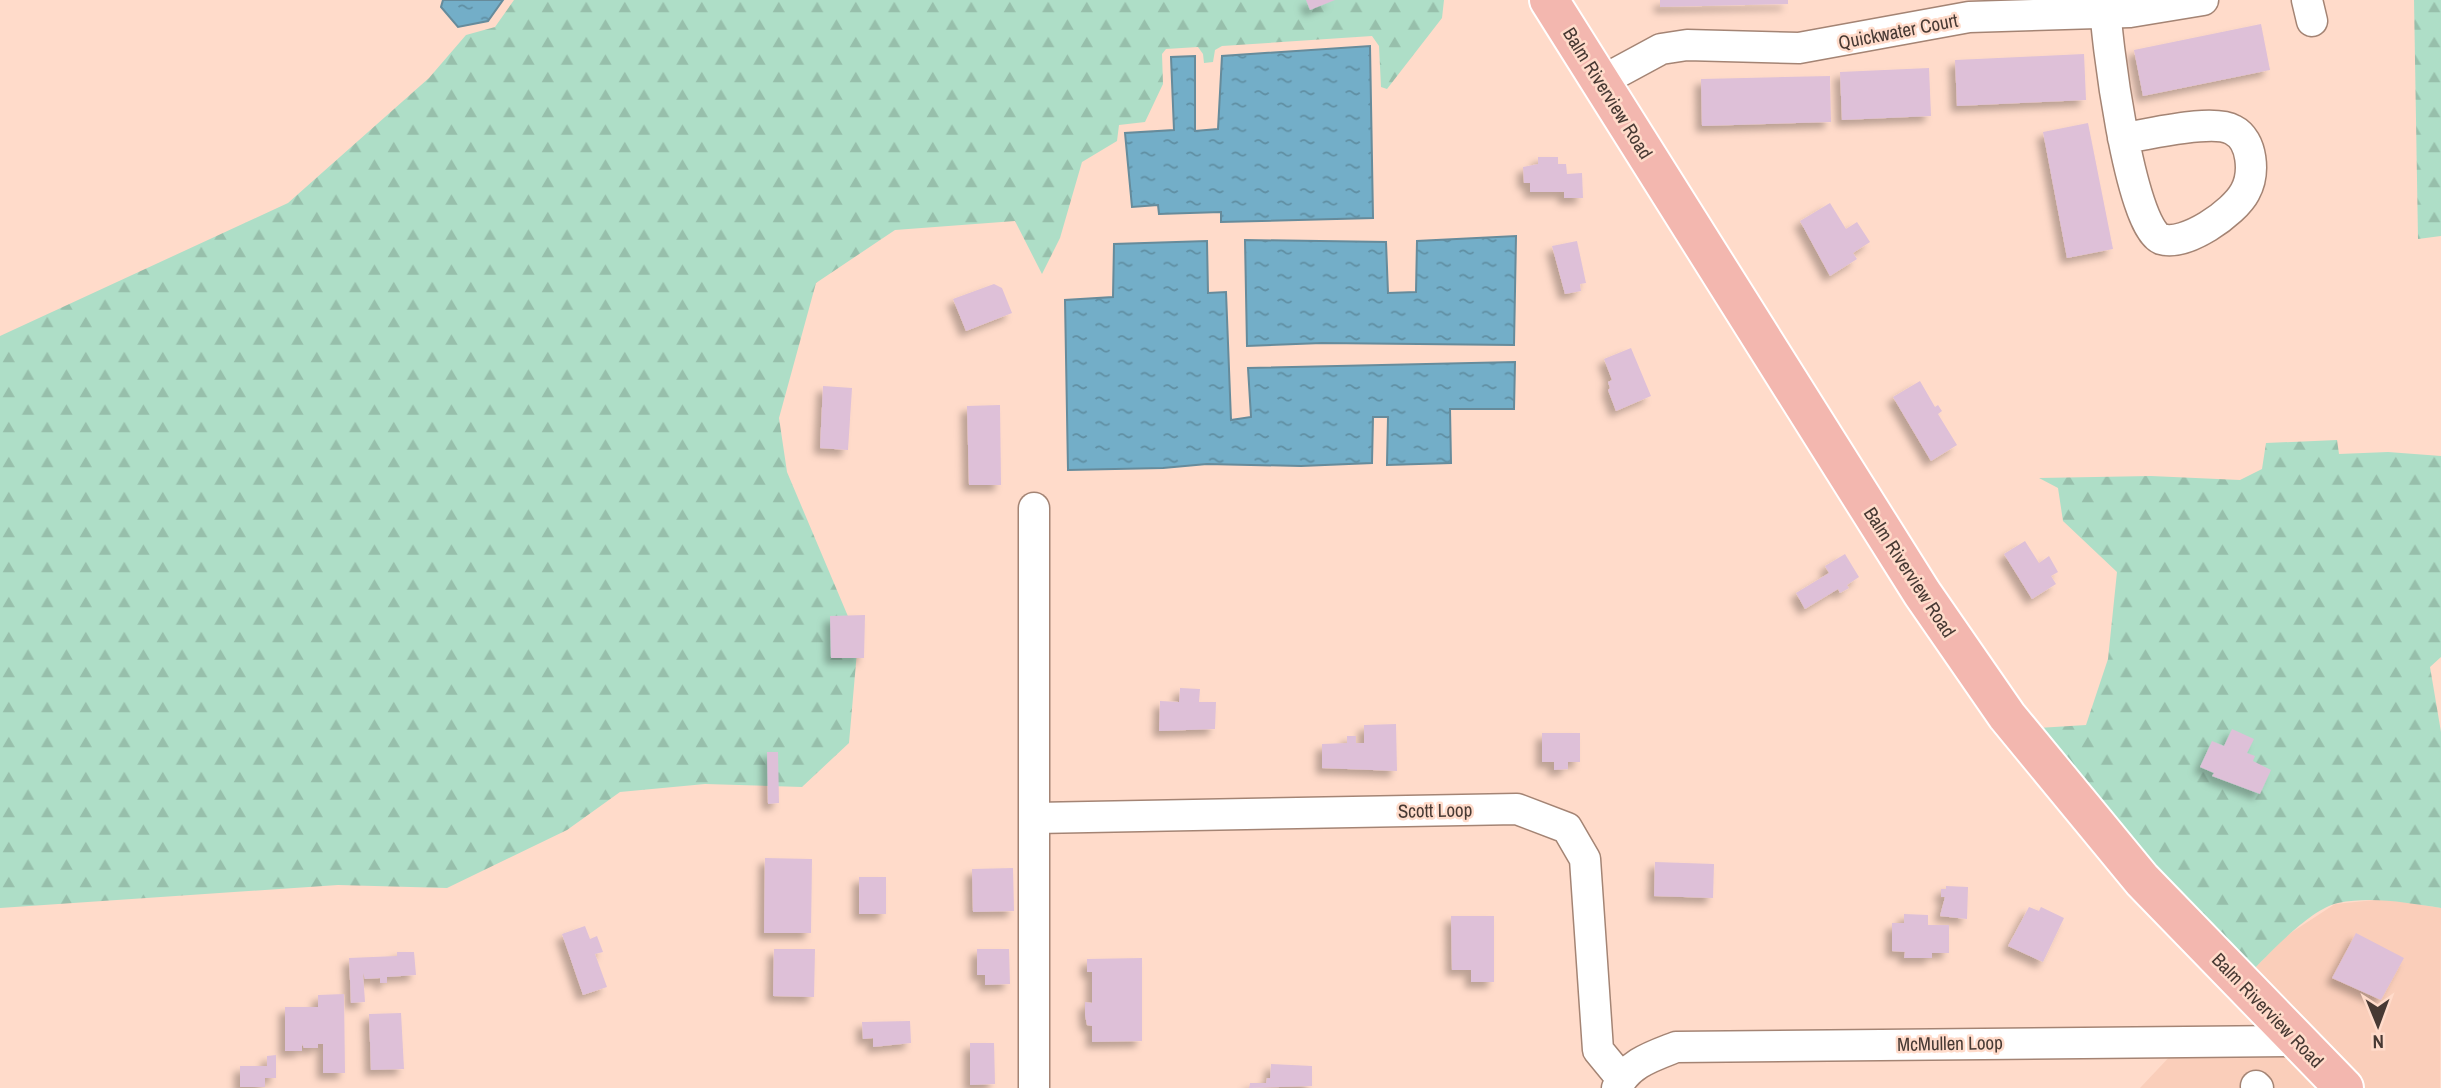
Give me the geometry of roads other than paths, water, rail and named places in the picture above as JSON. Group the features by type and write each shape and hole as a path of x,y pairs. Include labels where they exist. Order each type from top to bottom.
{"main road":[{"name":"Balm Riverview Road","path":"1549,0 1922,593 1985,686 2141,880 2344,1088"}],"street":[{"name":"Quickwater Court","path":"1601,82 1661,49 1687,45 1799,48 1969,17 2105,7 2152,10 2203,0"},
{"path":"2105,7 2110,68 2123,138 2144,216 2153,234 2161,239 2178,239 2197,232 2228,211 2245,193 2249,178 2249,154 2241,135 2232,129 2212,125 2123,138"},
{"path":"1034,508 1034,1088"},
{"name":"Scott Loop","path":"1036,818 1517,809 1567,828 1585,859 1598,1050 1619,1083"},
{"name":"McMullen Loop","path":"1619,1083 1645,1059 1676,1047 2299,1041"}],"water":[{"path":"443,0 503,0 488,21 458,27 441,7"},
{"path":"1370,46 1373,218 1221,222 1221,212 1159,214 1158,205 1132,207 1125,133 1174,130 1171,57 1195,56 1195,131 1218,129 1222,56"},
{"path":"1516,236 1514,345 1322,343 1247,346 1245,240 1386,242 1388,293 1416,292 1417,241"},
{"path":"1207,241 1208,293 1226,292 1231,420 1251,417 1248,368 1515,362 1514,409 1450,409 1451,463 1387,465 1388,417 1373,417 1372,463 1301,466 1207,464 1068,470 1065,300 1113,297 1114,244"}]}
